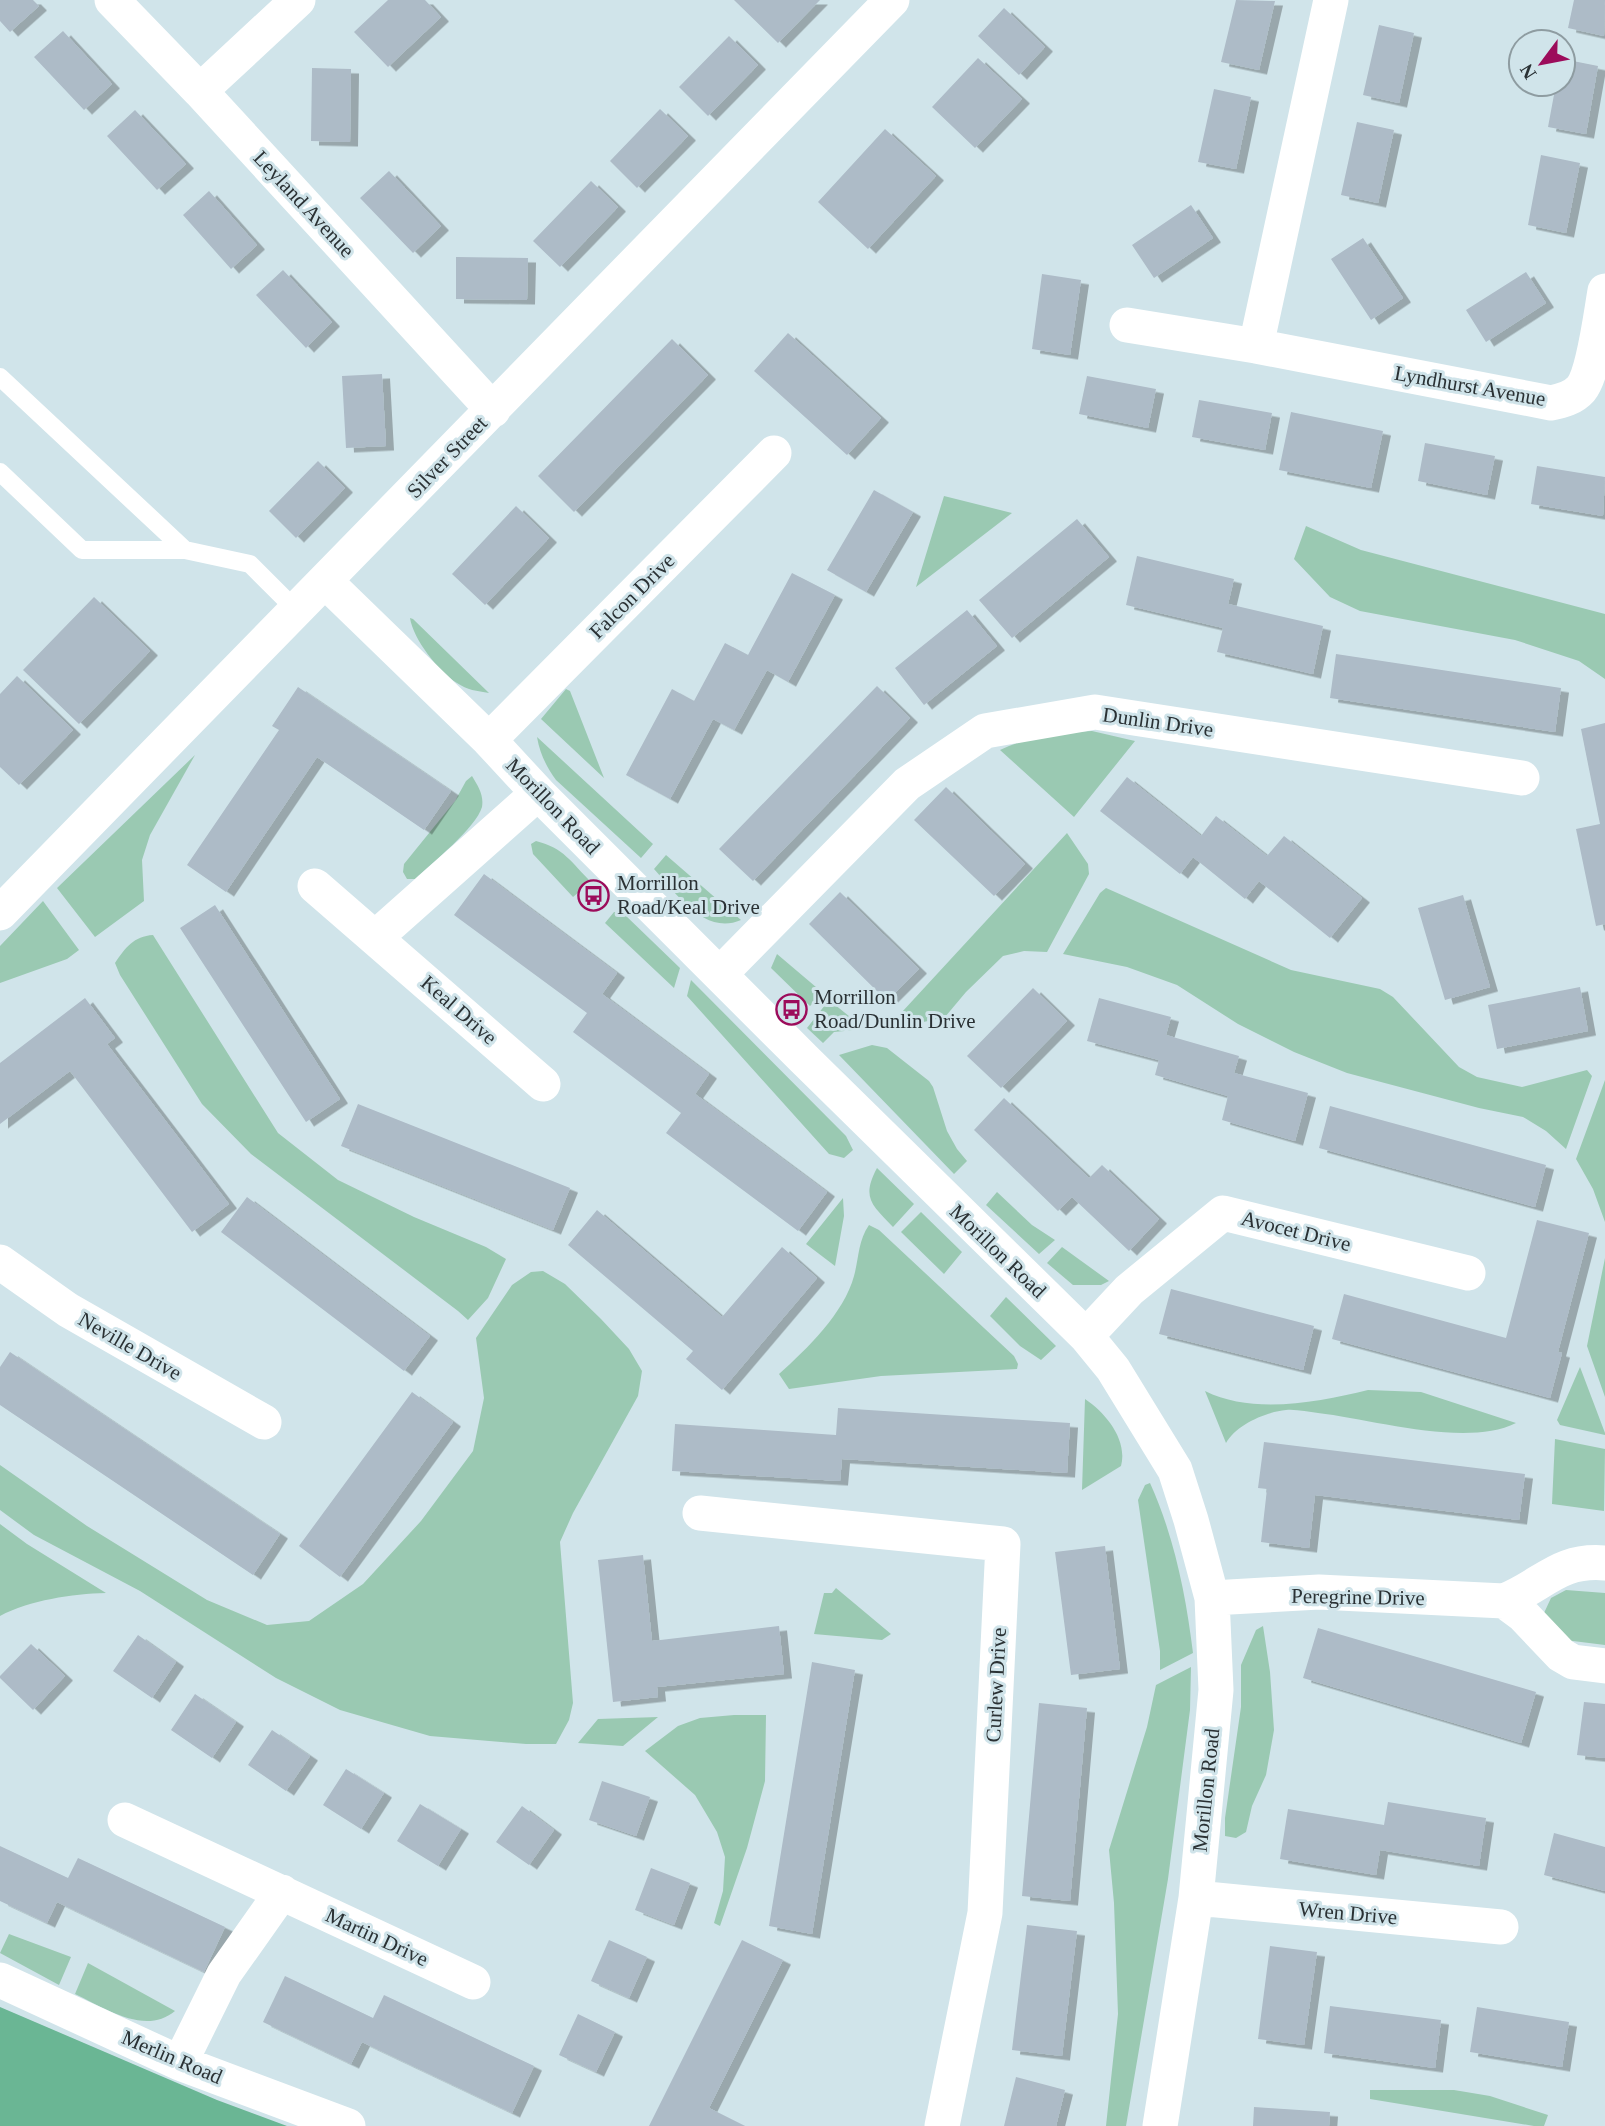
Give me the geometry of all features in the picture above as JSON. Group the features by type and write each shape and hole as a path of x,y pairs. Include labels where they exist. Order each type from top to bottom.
{"street":[{"name":"Leyland Avenue","path":"113,0 493,410"},
{"path":"200,91 298,0"},
{"name":"Silver Street","path":"0,913 298,611 892,0"},
{"path":"1256,346 1331,0"},
{"name":"Lyndhurst Avenue","path":"1127,325 1256,346 1551,403 1574,395 1587,379 1605,291"},
{"name":"Falcon Drive","path":"489,740 774,453"},
{"name":"Morillon Road","path":"326,582 489,740 538,793 964,1219 1086,1336 1113,1369 1175,1470 1212,1598 1216,1690 1196,1898 1160,2126"},
{"name":"Dunlin Drive","path":"720,974 907,784 985,730 1095,712 1522,778"},
{"path":"376,937 538,793"},
{"name":"Keal Drive","path":"314,886 543,1084"},
{"name":"Avocet Drive","path":"1086,1336 1129,1290 1223,1213 1468,1273"},
{"name":"Neville Drive","path":"0,1262 68,1310 264,1422"},
{"name":"Curlew Drive","path":"700,1513 1003,1544 985,1913 942,2126"},
{"name":"Peregrine Drive","path":"1212,1598 1319,1592 1503,1601 1525,1592 1555,1572 1573,1564 1605,1563"},
{"path":"1503,1601 1523,1615 1561,1655 1573,1662 1605,1666"},
{"name":"Martin Drive","path":"125,1820 473,1982"},
{"path":"180,2063 225,1974 282,1892"},
{"name":"Wren Drive","path":"1196,1898 1501,1927"},
{"name":"Merlin Road","path":"0,1980 180,2063 348,2126"}],"lane":[{"path":"0,377 185,550"},
{"path":"0,472 82,550 185,550 250,564 298,611"}],"green space":[{"path":"944,496 1012,513 916,587"},
{"path":"1306,526 1361,550 1605,614 1605,679 1579,661 1515,640 1360,611 1330,597 1294,559"},
{"path":"410,618 489,693 465,687 442,671 421,645"},
{"path":"566,689 570,691 604,778 541,719"},
{"path":"1092,731 1135,741 1074,817 1000,750 1045,736"},
{"path":"537,737 653,844 641,858 556,780 544,760"},
{"path":"195,755 150,835 142,860 144,901 95,937 57,888"},
{"path":"472,776 482,799 478,815 463,835 442,855 415,879 407,879 403,872 404,864"},
{"path":"1067,833 1088,864 1089,874 1047,952 1024,951 1003,956 945,1017 915,1024 890,1025"},
{"path":"536,841 560,852 591,882 573,897 533,854 531,844"},
{"path":"666,855 741,920 715,922 703,917 681,900 654,869"},
{"path":"1106,888 1291,970 1380,989 1393,997 1459,1067 1477,1077 1522,1087 1587,1070 1592,1076 1566,1149 1546,1131 1523,1117 1347,1073 1294,1052 1238,1024 1177,985 1127,967 1063,954 1100,893"},
{"path":"43,901 79,950 67,959 0,983 0,946"},
{"path":"614,912 623,913 680,968 674,988 605,923"},
{"path":"153,935 278,1133 338,1180 414,1217 486,1247 506,1259 488,1298 468,1320 251,1154 202,1104 115,963 131,944 140,938"},
{"path":"777,954 823,993 810,1006 771,968"},
{"path":"691,980 846,1136 853,1150 844,1158 829,1154 687,996"},
{"path":"829,1000 865,1029 834,1032 823,1043 807,1028"},
{"path":"872,1045 887,1048 933,1087 947,1131 967,1161 954,1174 839,1055"},
{"path":"1605,1080 1605,1222 1593,1189 1576,1159"},
{"path":"877,1168 914,1204 893,1227 874,1207 869,1194"},
{"path":"997,1192 1032,1225 1055,1240 1039,1254 986,1205"},
{"path":"843,1198 844,1216 835,1266 806,1244"},
{"path":"921,1212 962,1252 944,1274 901,1232"},
{"path":"869,1225 879,1230 1014,1356 1017,1369 881,1376 789,1389 779,1374 812,1342 842,1303 854,1276 861,1243"},
{"path":"1062,1247 1109,1281 1101,1285 1073,1285 1047,1263"},
{"path":"1605,1258 1605,1397 1587,1346"},
{"path":"543,1271 565,1284 601,1319 629,1349 642,1371 638,1396 573,1513 560,1542 573,1703 569,1720 556,1744 430,1736 340,1710 276,1678 140,1591 34,1535 0,1510 0,1465 87,1526 207,1600 267,1625 309,1621 363,1584 421,1521 473,1451 484,1398 476,1338 512,1285 531,1272"},
{"path":"1006,1297 1056,1346 1041,1360 1020,1346 990,1316"},
{"path":"1580,1367 1605,1435 1560,1425 1557,1420"},
{"path":"1368,1390 1421,1392 1516,1423 1495,1430 1472,1433 1446,1432 1286,1410 1252,1420 1226,1443 1205,1391 1244,1403 1286,1404 1328,1399"},
{"path":"1085,1399 1114,1428 1122,1456 1121,1466 1082,1490"},
{"path":"1555,1439 1605,1449 1604,1511 1552,1504"},
{"path":"1150,1483 1178,1566 1193,1653 1160,1670 1160,1651 1138,1500 1145,1485"},
{"path":"0,1524 106,1593 52,1599 0,1616"},
{"path":"836,1588 891,1634 882,1640 814,1634 824,1593 832,1593"},
{"path":"1566,1590 1605,1593 1605,1645 1565,1640 1544,1613 1551,1598"},
{"path":"1263,1626 1270,1672 1274,1730 1266,1775 1252,1806 1246,1832 1236,1838 1225,1836 1225,1818 1241,1707 1241,1665 1256,1630"},
{"path":"1191,1667 1190,1710 1168,1879 1126,2126 1106,2126 1118,2014 1109,1850 1147,1727 1156,1685"},
{"path":"766,1715 765,1781 747,1848 720,1926 714,1923 723,1891 725,1857 717,1832 695,1795 645,1751 678,1726 700,1718"},
{"path":"658,1717 623,1746 578,1743 598,1719"},
{"path":"9,1934 71,1957 59,1985 0,1953"},
{"path":"88,1963 175,2011 151,2021 138,2020 112,2012 75,1994"},
{"path":"0,2007 217,2100 287,2126 0,2126"},
{"path":"1370,2090 1454,2090 1490,2096 1548,2115 1544,2126 1534,2126 1370,2099"}],"building":[{"path":"0,0 33,0 39,6 10,32 0,21"},
{"path":"388,0 425,0 441,17 388,67 354,32"},
{"path":"734,0 820,0 778,43"},
{"path":"1236,0 1275,1 1259,70 1221,62"},
{"path":"1574,0 1605,0 1604,36 1568,28"},
{"path":"1004,8 1045,47 1019,75 978,36"},
{"path":"1379,25 1414,33 1399,103 1363,95"},
{"path":"63,31 112,84 84,110 34,57"},
{"path":"729,36 758,65 708,116 679,87"},
{"path":"978,58 1022,99 975,148 932,107"},
{"path":"1577,62 1598,66 1586,134 1548,127 1553,98 1577,98"},
{"path":"312,68 351,69 350,142 311,141"},
{"path":"1214,89 1251,97 1236,169 1198,162"},
{"path":"660,109 688,136 637,188 610,161"},
{"path":"135,110 186,164 157,190 107,136"},
{"path":"1357,122 1394,130 1378,203 1341,195"},
{"path":"885,129 936,176 868,249 818,202"},
{"path":"1541,155 1580,163 1566,233 1528,225"},
{"path":"389,171 441,226 413,253 360,198"},
{"path":"591,181 618,207 560,267 533,241"},
{"path":"209,191 257,245 231,269 183,215"},
{"path":"1191,205 1213,238 1154,278 1132,245"},
{"path":"1363,238 1403,298 1371,320 1331,259"},
{"path":"456,257 528,258 527,300 456,299"},
{"path":"283,270 332,322 306,348 256,295"},
{"path":"1526,272 1546,303 1486,342 1466,310"},
{"path":"1042,274 1081,280 1070,355 1032,349"},
{"path":"788,333 881,418 847,455 754,371"},
{"path":"672,339 708,375 574,512 538,476"},
{"path":"382,374 386,446 346,448 342,376"},
{"path":"1087,376 1156,389 1148,428 1079,414"},
{"path":"1199,400 1272,413 1265,450 1192,437"},
{"path":"1291,412 1383,431 1371,488 1279,470"},
{"path":"1425,443 1495,456 1487,495 1418,481"},
{"path":"318,461 345,488 296,538 269,511"},
{"path":"1537,466 1605,477 1603,516 1531,504"},
{"path":"874,490 913,512 866,592 827,570"},
{"path":"516,506 549,538 485,605 452,574"},
{"path":"1077,519 1109,557 1012,638 979,600"},
{"path":"1137,556 1234,579 1228,604 1323,626 1313,674 1217,652 1223,628 1126,605"},
{"path":"792,573 835,595 788,682 767,670 734,730 713,719 670,799 626,775 672,689 694,701 725,643 748,655"},
{"path":"94,597 150,651 79,724 23,670"},
{"path":"967,610 997,646 924,705 895,668"},
{"path":"1336,654 1561,688 1555,732 1330,698"},
{"path":"17,676 73,730 19,785 0,767 0,694"},
{"path":"877,686 910,718 753,881 719,849"},
{"path":"298,687 451,791 424,830 317,757 226,892 187,865 279,730 272,726"},
{"path":"1605,723 1605,924 1596,926 1576,829 1600,824 1581,729"},
{"path":"1127,777 1201,836 1216,816 1267,856 1284,836 1362,898 1330,938 1259,881 1245,899 1193,857 1180,874 1100,811"},
{"path":"946,787 1025,864 994,896 914,820"},
{"path":"484,874 617,973 602,994 709,1074 695,1094 827,1192 798,1231 666,1133 681,1113 573,1032 587,1013 454,915"},
{"path":"840,892 919,969 887,1001 809,924"},
{"path":"1463,895 1490,987 1445,1000 1418,908"},
{"path":"215,905 340,1099 306,1122 180,928"},
{"path":"1580,987 1588,1031 1497,1049 1488,1005"},
{"path":"1033,988 1067,1021 1001,1088 967,1056"},
{"path":"85,998 115,1038 107,1044 229,1204 192,1232 70,1071 0,1124 0,1063"},
{"path":"1099,998 1171,1017 1166,1035 1239,1056 1234,1073 1308,1093 1295,1141 1222,1120 1228,1096 1155,1075 1159,1060 1087,1041"},
{"path":"1004,1098 1089,1178 1102,1165 1159,1219 1129,1251 1072,1197 1058,1211 974,1130"},
{"path":"358,1104 570,1188 553,1230 341,1146"},
{"path":"1330,1106 1546,1165 1535,1207 1319,1148"},
{"path":"247,1197 430,1336 404,1371 221,1232"},
{"path":"597,1210 722,1317 782,1247 817,1278 722,1390 686,1359 693,1351 568,1245"},
{"path":"1537,1220 1589,1233 1558,1352 1562,1353 1550,1398 1332,1339 1344,1294 1506,1338"},
{"path":"1171,1289 1314,1326 1303,1370 1159,1334"},
{"path":"10,1352 280,1534 253,1575 0,1405 0,1367"},
{"path":"412,1392 453,1422 340,1577 299,1546"},
{"path":"838,1408 1070,1423 1067,1473 842,1459 840,1481 672,1471 675,1424 836,1435"},
{"path":"1264,1442 1525,1474 1519,1520 1315,1495 1309,1548 1261,1542 1267,1489 1258,1488"},
{"path":"1105,1546 1120,1669 1071,1675 1055,1552"},
{"path":"643,1555 652,1641 779,1626 784,1674 657,1687 658,1697 613,1702 598,1560"},
{"path":"1318,1628 1536,1692 1521,1743 1303,1678"},
{"path":"138,1635 176,1662 152,1698 113,1671"},
{"path":"31,1644 65,1676 33,1710 0,1678"},
{"path":"812,1662 855,1670 812,1934 769,1926"},
{"path":"195,1694 236,1722 212,1758 171,1730"},
{"path":"1584,1702 1605,1704 1605,1758 1577,1755"},
{"path":"1039,1703 1087,1708 1070,1901 1022,1896"},
{"path":"272,1730 310,1756 286,1791 248,1765"},
{"path":"346,1769 384,1793 361,1829 323,1805"},
{"path":"602,1781 650,1797 636,1836 589,1820"},
{"path":"1388,1802 1486,1818 1479,1866 1380,1850 1376,1875 1280,1859 1288,1809 1384,1825"},
{"path":"420,1804 461,1829 438,1866 397,1841"},
{"path":"522,1806 554,1830 529,1865 496,1842"},
{"path":"1554,1833 1605,1847 1605,1891 1544,1875"},
{"path":"0,1846 68,1878 78,1858 225,1927 204,1972 57,1902 47,1923 0,1901"},
{"path":"651,1868 690,1883 674,1925 635,1910"},
{"path":"1027,1925 1077,1931 1062,2056 1012,2050"},
{"path":"609,1940 647,1957 629,1998 591,1981"},
{"path":"742,1940 783,1960 709,2108 745,2126 649,2126"},
{"path":"1270,1946 1317,1952 1304,2045 1258,2039"},
{"path":"285,1976 373,2018 384,1995 534,2066 512,2113 362,2042 351,2064 263,2022"},
{"path":"1330,2006 1441,2020 1435,2068 1324,2053"},
{"path":"1477,2007 1569,2022 1562,2067 1470,2052"},
{"path":"578,2014 615,2032 596,2072 559,2055"},
{"path":"1016,2077 1065,2090 1056,2126 1004,2126"},
{"path":"1254,2107 1330,2112 1329,2126 1253,2126"}],"place":[{"name":"Morrillon Road/Keal Drive","path":"594,895"},
{"name":"Morrillon Road/Dunlin Drive","path":"791,1009"}]}
